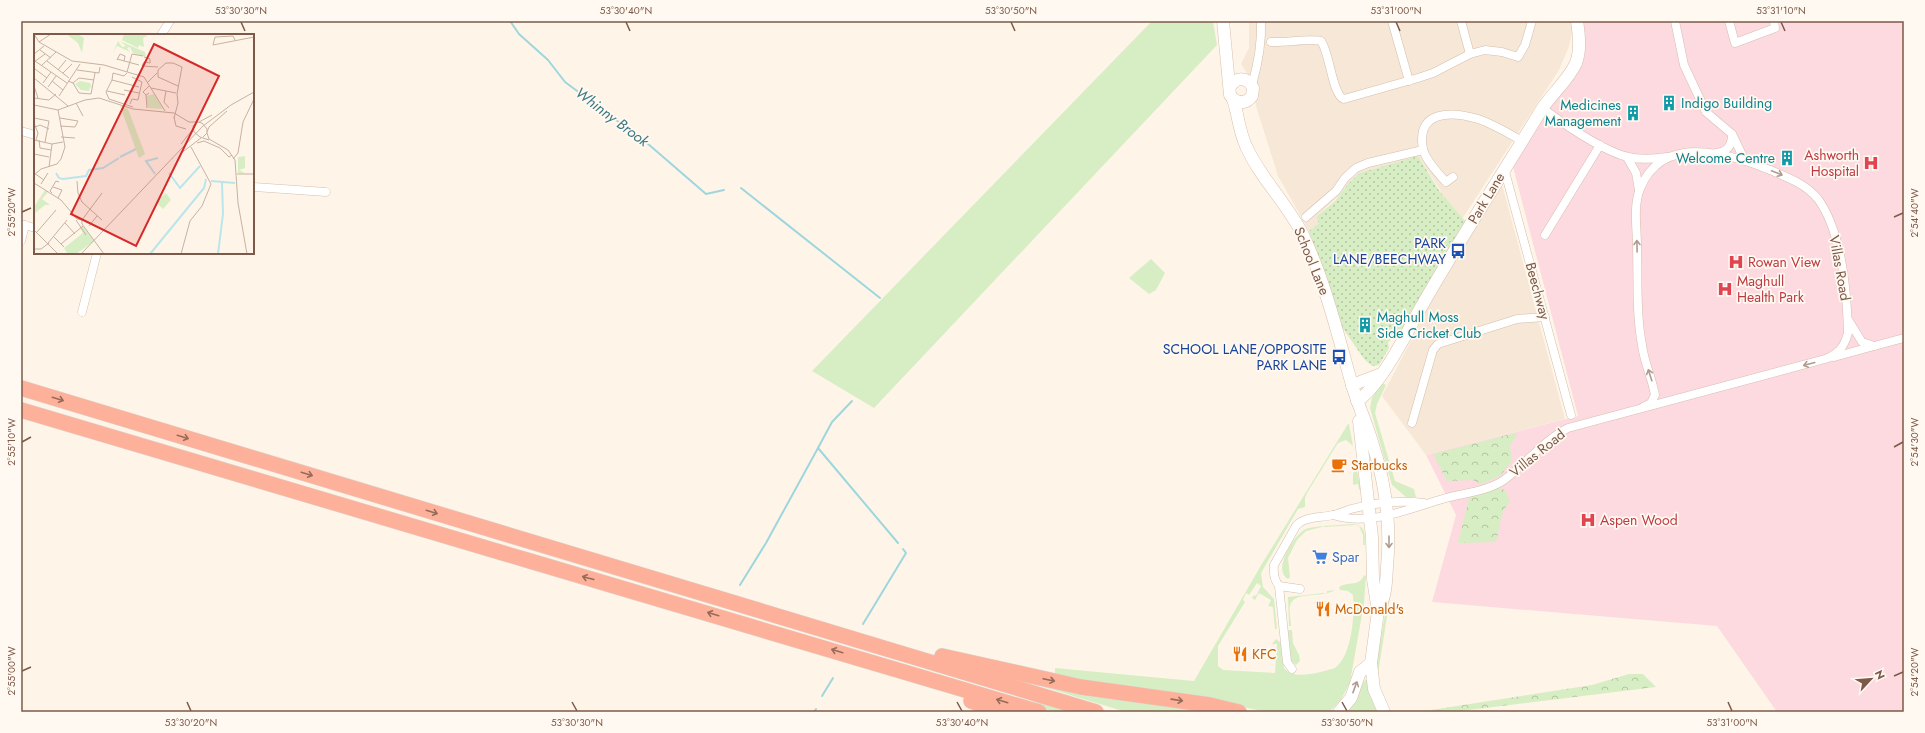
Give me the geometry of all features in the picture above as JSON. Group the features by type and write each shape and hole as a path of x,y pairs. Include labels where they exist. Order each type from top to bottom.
{"highway":[{"path":"21,388 1096,712"},
{"path":"21,410 357,511 686,606 1039,712"},
{"path":"806,624 1081,687 1210,705 1239,712"},
{"path":"855,657 903,678 1000,712"}],"street":[{"path":"162,34 170,21"},
{"name":"School Lane","path":"1223,21 1229,63 1230,95 1233,99 1246,145 1261,171 1293,217 1303,236 1325,293 1357,403 1375,450 1386,512 1389,549 1385,598 1378,611"},
{"path":"1230,87 1235,81 1246,81 1258,65 1261,42 1261,21"},
{"path":"1392,21 1409,81"},
{"path":"1461,21 1470,54"},
{"path":"1271,42 1297,42 1315,39 1321,41 1328,55 1338,94 1342,98 1347,98 1433,73 1470,54 1485,50 1502,52 1518,57 1525,45 1532,21"},
{"name":"Park Lane","path":"1357,403 1374,385 1399,347 1449,257 1504,168 1542,108 1571,72 1576,62 1579,42 1577,21"},
{"path":"1675,21 1684,65 1706,112 1732,134 1745,161"},
{"path":"1729,21 1735,43 1775,28 1774,21"},
{"name":"School Lane","path":"1229,63 1246,81 1252,96 1246,101 1241,129"},
{"path":"1233,99 1239,102 1246,101"},
{"path":"1542,108 1600,145 1627,157 1641,159 1670,157"},
{"path":"1453,177 1446,182 1423,150 1423,135 1426,125 1432,118 1444,114 1478,119 1522,141"},
{"path":"21,132 34,135"},
{"path":"1715,154 1721,153 1729,147 1732,141 1732,134"},
{"path":"1545,235 1600,145"},
{"path":"1306,217 1336,192 1345,178 1356,168 1368,163 1423,150"},
{"name":"Villas Road","path":"1371,510 1386,512 1497,484 1525,463 1559,432 1568,428 1826,359 1838,353 1845,344 1848,333 1848,318 1838,242 1829,217 1818,199 1806,188 1790,179 1745,161 1715,154 1692,152 1670,157 1651,170 1639,190 1636,214 1640,329 1642,347 1655,395 1651,403 1643,407"},
{"path":"1627,157 1636,173 1639,190"},
{"name":"Beechway","path":"1504,168 1571,415"},
{"path":"254,187 326,192"},
{"path":"21,241 23,225 34,228"},
{"path":"82,312 97,254"},
{"path":"1412,423 1433,350 1438,344 1517,319 1545,316"},
{"path":"1848,318 1853,329 1862,342 1874,346"},
{"path":"1826,359 1904,338"},
{"path":"1352,385 1381,374"},
{"path":"1655,395 1658,400 1664,402"},
{"name":"School Lane","path":"1357,403 1371,510 1374,590 1378,611"},
{"name":"School Lane","path":"1365,424 1377,494 1371,510"},
{"name":"Villas Road","path":"1386,512 1409,501 1430,502"},
{"path":"1333,515 1346,519 1371,510"},
{"path":"1292,669 1287,662 1280,586 1274,579 1274,565 1296,526 1300,522 1310,518 1371,510 1386,512"},
{"name":"School Lane","path":"1374,590 1380,564 1379,527 1386,512"},
{"path":"1280,586 1300,589"},
{"path":"1378,611 1371,663 1374,689 1384,712"},
{"path":"1339,712 1351,698 1360,672 1371,663"}],"shaded area":[{"path":"1249,21 1571,21 1573,30 1568,49 1559,70 1462,219 1440,192 1441,191 1418,156 1343,192 1316,217 1319,223 1309,231 1278,176 1256,106 1253,83 1241,64 1249,48"},
{"name":"Maghull Health Park","path":"1581,21 1904,21 1904,712 1777,712 1717,626 1432,602 1456,515 1426,455 1578,416 1512,163 1583,58"},
{"path":"1498,183 1503,188 1565,419 1426,455 1382,396 1465,237"}],"green space":[{"path":"1152,21 1213,21 1217,45 874,408 812,371"},
{"path":"1418,156 1440,192 1466,222 1397,338 1392,338 1388,343 1389,348 1379,365 1372,366 1364,359 1342,327 1309,231 1319,223 1316,217 1335,201 1349,183 1360,173"},
{"path":"1151,259 1165,273 1156,290 1149,294 1129,278"},
{"path":"1382,383 1386,385 1377,404 1375,413 1395,481 1414,489 1416,497 1406,497 1392,485 1370,408 1372,398"},
{"path":"1348,424 1353,446 1346,440 1338,443 1307,493 1305,498 1305,507 1298,509 1261,573 1263,587 1274,599 1277,629 1275,629 1273,607 1268,606 1271,600 1259,593 1255,600 1252,598 1254,595 1256,596 1261,586 1257,583 1249,595 1246,593 1243,600 1245,602 1218,646 1218,666 1223,670 1275,673 1277,644 1272,644 1276,639 1281,643 1284,668 1288,672 1301,675 1323,672 1335,668 1341,662 1349,644 1353,623 1353,595 1348,591 1340,590 1339,587 1360,581 1364,575 1366,576 1364,603 1350,682 1341,700 1329,712 1266,712 1224,703 1055,676 1055,668 1194,681 1263,562"},
{"path":"1515,433 1517,435 1510,446 1512,461 1500,476 1481,484 1473,480 1447,481 1433,454"},
{"path":"1355,469 1357,471 1361,490 1359,490 1358,484 1353,485 1353,474"},
{"path":"1496,487 1505,490 1510,501 1503,511 1496,542 1458,543 1470,494"},
{"path":"1353,524 1358,526 1355,525 1323,526"},
{"path":"1322,526 1306,531 1297,540 1288,558 1290,577 1288,579 1284,575 1282,569 1283,561 1290,546 1304,530"},
{"path":"1359,526 1363,529 1365,534 1365,545 1363,545 1363,535"},
{"path":"1335,590 1329,593 1327,593 1327,591"},
{"path":"1325,594 1302,596 1293,601 1290,606 1291,626 1289,626 1288,597"},
{"path":"1388,596 1390,597 1378,674 1375,673"},
{"path":"1288,630 1292,630 1293,643 1299,655 1300,661 1296,665 1291,661"},
{"path":"998,673 1225,712 1126,712"},
{"path":"1629,674 1643,674 1656,687 1452,712 1431,712 1431,710 1592,685"},
{"path":"1365,680 1370,681 1379,712 1345,712"},
{"path":"1037,699 1081,712 1054,712 1034,706"}],"waterway":[{"name":"Whinny Brook","path":"510,21 519,34 548,60 565,82 647,143 706,194 724,190"},
{"path":"741,188 880,298"},
{"path":"818,448 832,422 852,401"},
{"path":"740,585 766,543 818,448 898,543"},
{"path":"863,624 906,553 903,549"},
{"path":"822,696 833,678"}],"place":[{"name":"Indigo Building","path":"1669,103"},
{"name":"Medicines Management","path":"1633,113"},
{"name":"Welcome Centre","path":"1787,158"},
{"name":"Ashworth Hospital","path":"1871,163"},
{"name":"PARK LANE/BEECHWAY","path":"1458,251"},
{"name":"Rowan View","path":"1736,262"},
{"name":"Maghull Health Park","path":"1725,289"},
{"name":"Maghull Moss Side Cricket Club","path":"1365,325"},
{"name":"SCHOOL LANE/OPPOSITE PARK LANE","path":"1339,357"},
{"name":"Starbucks","path":"1339,465"},
{"name":"Aspen Wood","path":"1588,520"},
{"name":"Spar","path":"1320,557"},
{"name":"McDonald's","path":"1323,609"},
{"name":"KFC","path":"1240,654"}]}
